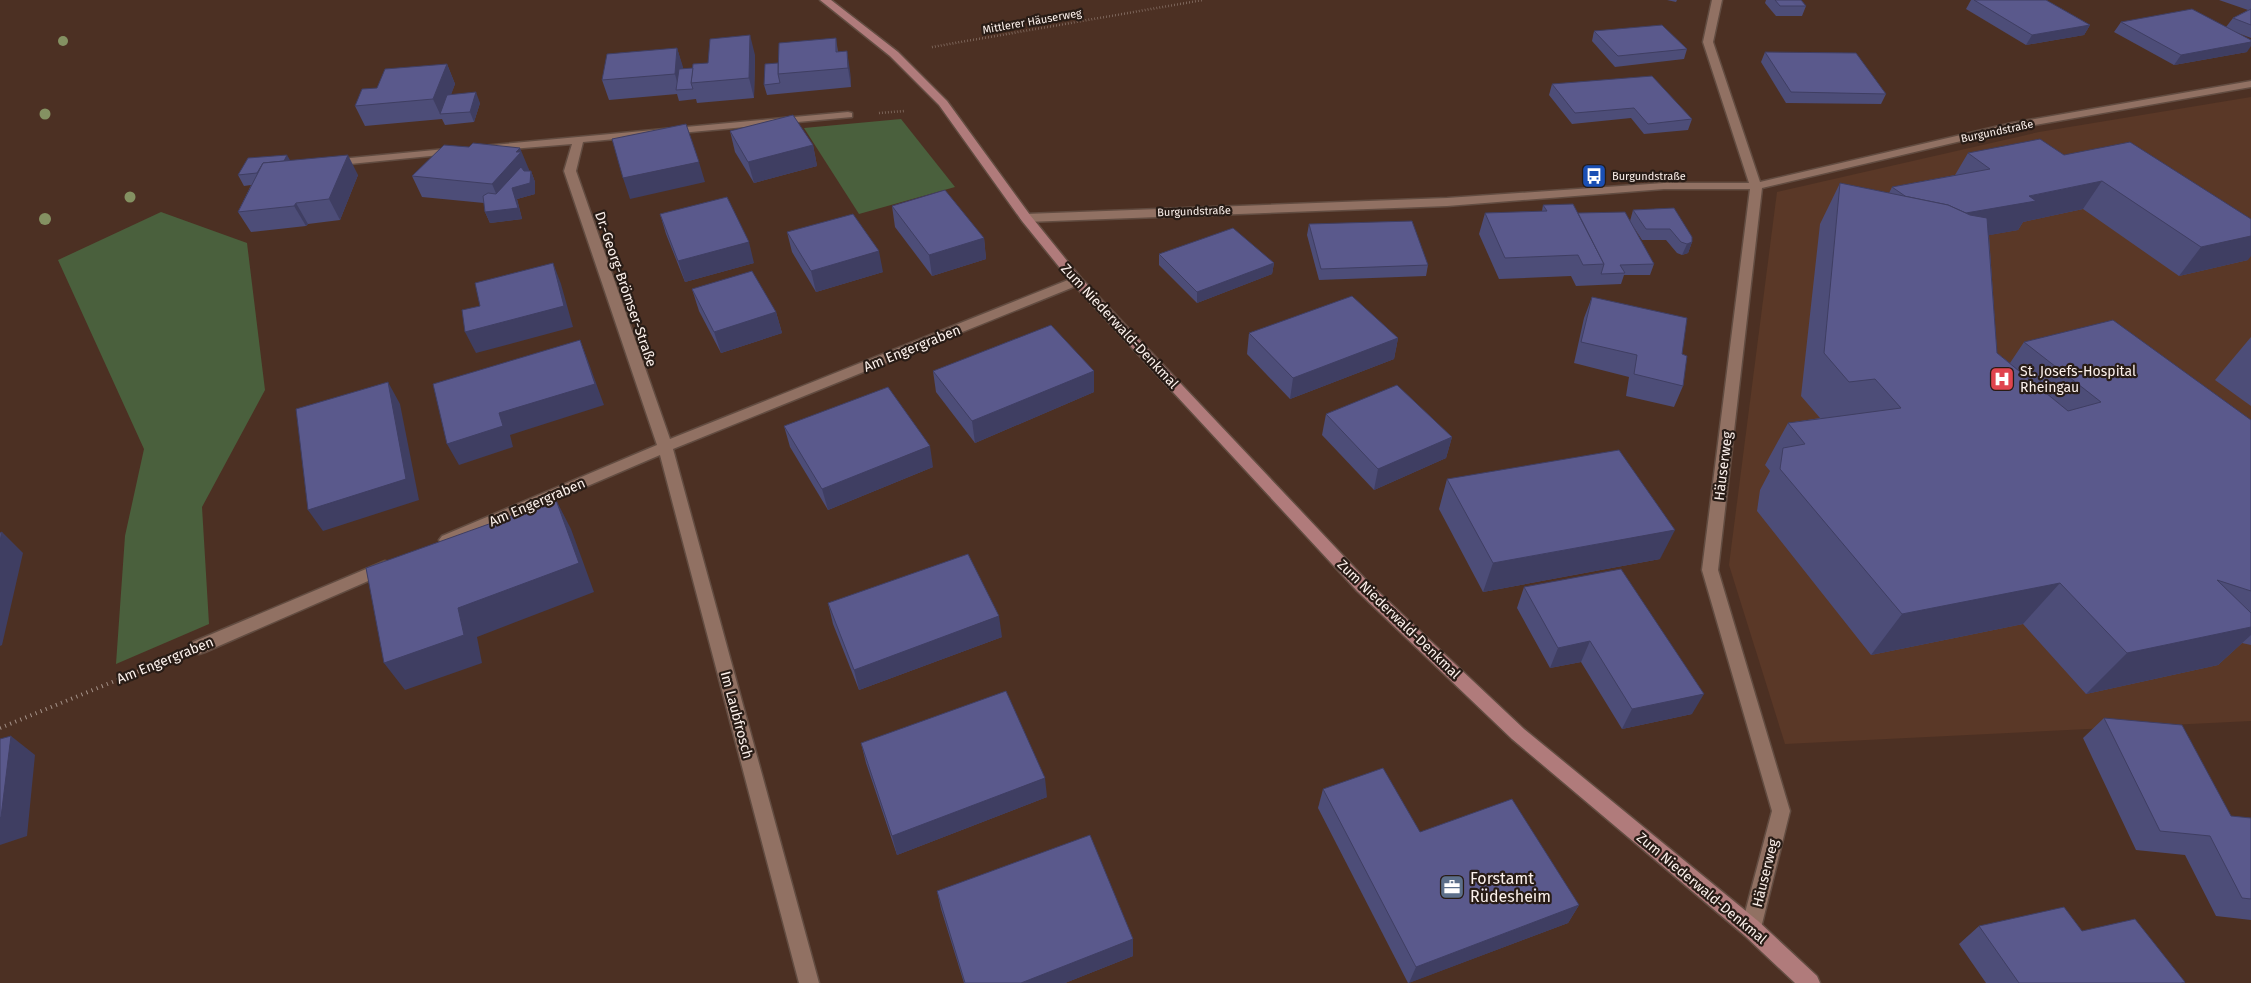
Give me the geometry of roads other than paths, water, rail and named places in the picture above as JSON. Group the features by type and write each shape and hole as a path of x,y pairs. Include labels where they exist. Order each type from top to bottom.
{"main road":[{"name":"Zum Niederwald-Denkmal","path":"825,0 894,54 943,103 1026,218 1077,281 1363,587 1518,734 1750,928 1810,983"}],"street":[{"name":"Häuserweg","path":"1717,0 1708,42 1756,186 1710,570 1781,811 1750,928"},
{"name":"Burgundstraße","path":"1026,218 1447,202 1664,186 1756,186 2012,126 2251,84"},
{"path":"340,162 848,115"},
{"name":"Dr.-Georg-Brömser-Straße","path":"578,140 570,171 665,447"},
{"name":"Am Engergraben","path":"436,545 665,447 1077,281"},
{"name":"Im Laubfrosch","path":"665,447 809,983"},
{"name":"Am Engergraben","path":"199,647 400,561"}],"place":[{"name":"Burgundstraße","path":"1594,176"},
{"name":"St. Josefs-Hospital Rheingau","path":"2002,379"},
{"name":"Forstamt Rüdesheim","path":"1452,887"}]}
